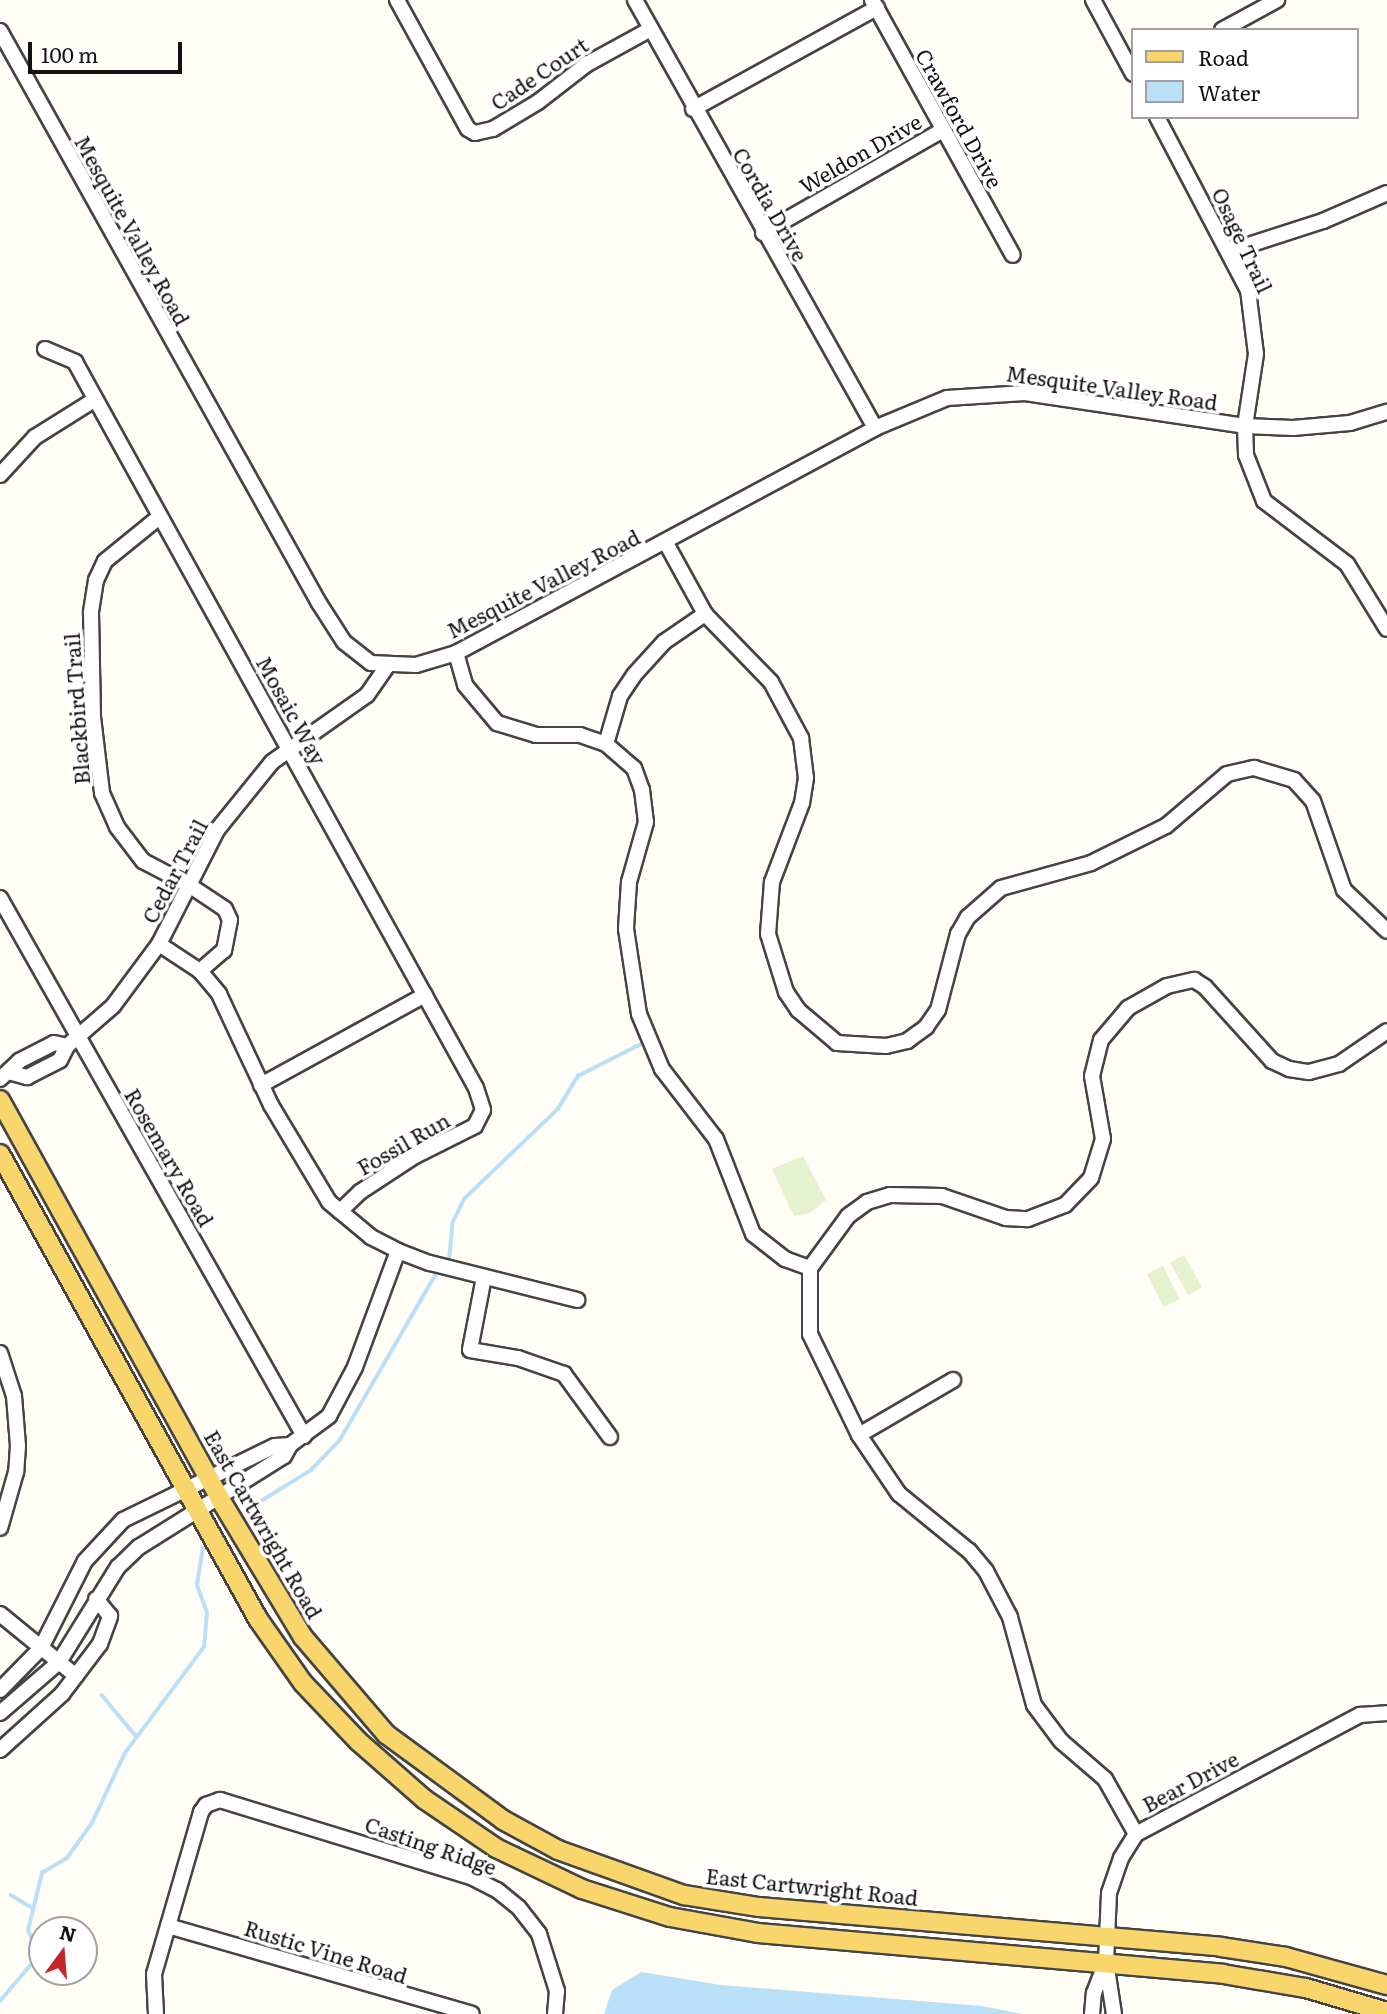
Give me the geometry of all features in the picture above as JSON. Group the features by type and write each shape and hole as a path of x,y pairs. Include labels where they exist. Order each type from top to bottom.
{"main road":[{"name":"East Cartwright Road","path":"0,1100 220,1499 303,1637 386,1734 450,1785 558,1850 684,1895 759,1907 1107,1937 1286,1957 1387,1985"},
{"path":"0,1154 258,1619 303,1683 358,1741 424,1799 496,1848 582,1889 682,1919 758,1933 1107,1962 1306,1987 1387,2012"}],"street":[{"name":"Cade Court","path":"397,0 468,129 475,133 493,129 538,102 587,64 651,29"},
{"name":"Cordia Drive","path":"635,0 693,109 875,428"},
{"path":"1093,0 1132,72"},
{"path":"1226,28 1277,0"},
{"path":"693,109 874,4"},
{"name":"Crawford Drive","path":"874,4 941,131 1013,255"},
{"name":"Mesquite Valley Road","path":"0,31 319,604 356,653 370,663 387,666 416,665 456,653 666,543 875,428 947,398 982,393 1026,393 1245,426 1322,427 1387,412"},
{"name":"Osage Trail","path":"1158,119 1230,251 1248,290 1255,331 1254,376 1245,426 1246,455 1264,501 1347,564 1387,629"},
{"name":"Weldon Drive","path":"763,233 941,131"},
{"path":"1230,251 1323,221 1387,193"},
{"name":"Mosaic Way","path":"45,349 75,362 158,518 289,747 476,1088 483,1110"},
{"path":"0,475 36,438 94,400"},
{"name":"Blackbird Trail","path":"158,518 105,561 96,580 91,613 93,717 102,793 117,827 143,861 189,885 225,909 230,920 224,950 200,971"},
{"path":"666,543 705,614 771,682 801,738 806,778 802,803 772,882 768,934 786,992 798,1010 837,1043 886,1046 908,1041 926,1027 939,1010 958,934 968,917 1001,888 1091,863 1166,826 1227,774 1254,768 1294,780 1313,801 1344,890 1387,931"},
{"path":"606,744 620,696 634,675 664,642 705,614"},
{"path":"456,653 465,685 497,723 536,735 580,735 606,744 634,768 642,790 646,822 629,882 626,929 639,1014 662,1069 716,1139 752,1234 785,1259 810,1268"},
{"name":"Cedar Trail","path":"6,1076 27,1077 60,1060 72,1042 113,1006 159,944 217,830 289,747 367,695 387,666"},
{"name":"Rosemary Road","path":"0,898 72,1042 304,1436"},
{"path":"159,944 200,971 219,994 261,1085 302,1161 340,1212 371,1237 398,1251 484,1277 577,1300"},
{"path":"1136,1834 1105,1779 1061,1741 1034,1704 1010,1617 986,1571 969,1551 899,1494 859,1435 810,1334 810,1268 848,1216 867,1202 890,1195 942,1196 1006,1219 1028,1219 1065,1205 1091,1178 1103,1139 1092,1076 1101,1040 1128,1008 1167,986 1194,980 1205,987 1272,1061 1289,1069 1309,1072 1339,1064 1387,1031"},
{"path":"261,1085 425,995"},
{"name":"Fossil Run","path":"340,1212 360,1192 415,1156 475,1126 483,1110"},
{"path":"0,1713 59,1662 96,1599 139,1547 220,1499 284,1456 290,1445 329,1416 344,1394 398,1251"},
{"path":"484,1277 470,1350 518,1358 564,1374 610,1437"},
{"path":"0,1353 14,1396 18,1446 16,1472 0,1528"},
{"path":"859,1435 953,1380"},
{"path":"0,1690 41,1648 85,1561 123,1520 275,1446 290,1445"},
{"path":"0,1750 76,1676 108,1626 109,1609 96,1599"},
{"path":"0,1614 76,1676"},
{"name":"Bear Drive","path":"1107,1962 1109,1893 1121,1858 1136,1834 1349,1720 1387,1713"},
{"name":"Casting Ridge","path":"168,1926 201,1812 212,1801 227,1801 473,1878 497,1890 519,1908 538,1934 557,1992 555,2014"},
{"path":"156,2014 154,1974 168,1926"},
{"name":"Rustic Vine Road","path":"168,1926 472,2014"},
{"path":"1092,2014 1094,1993 1107,1962"},
{"path":"1107,1962 1114,2014"}],"green space":[{"path":"803,1156 826,1200 810,1213 794,1216 772,1169"},
{"path":"1184,1255 1202,1287 1188,1295 1170,1263"},
{"path":"1163,1266 1180,1299 1164,1307 1147,1274"}],"water":[{"path":"641,1972 721,1985 982,2006 1022,2014 604,2014 612,1990"}],"waterway":[{"path":"449,1262 452,1224 464,1199 558,1109 578,1076 643,1043"},
{"path":"245,1511 311,1470 340,1440 436,1274"},
{"path":"0,2001 34,1961 38,1950 28,1931 42,1873 67,1858 92,1823 125,1753 204,1647 207,1613 197,1585 203,1548"},
{"path":"102,1695 136,1736"},
{"path":"11,1895 33,1908"}]}
